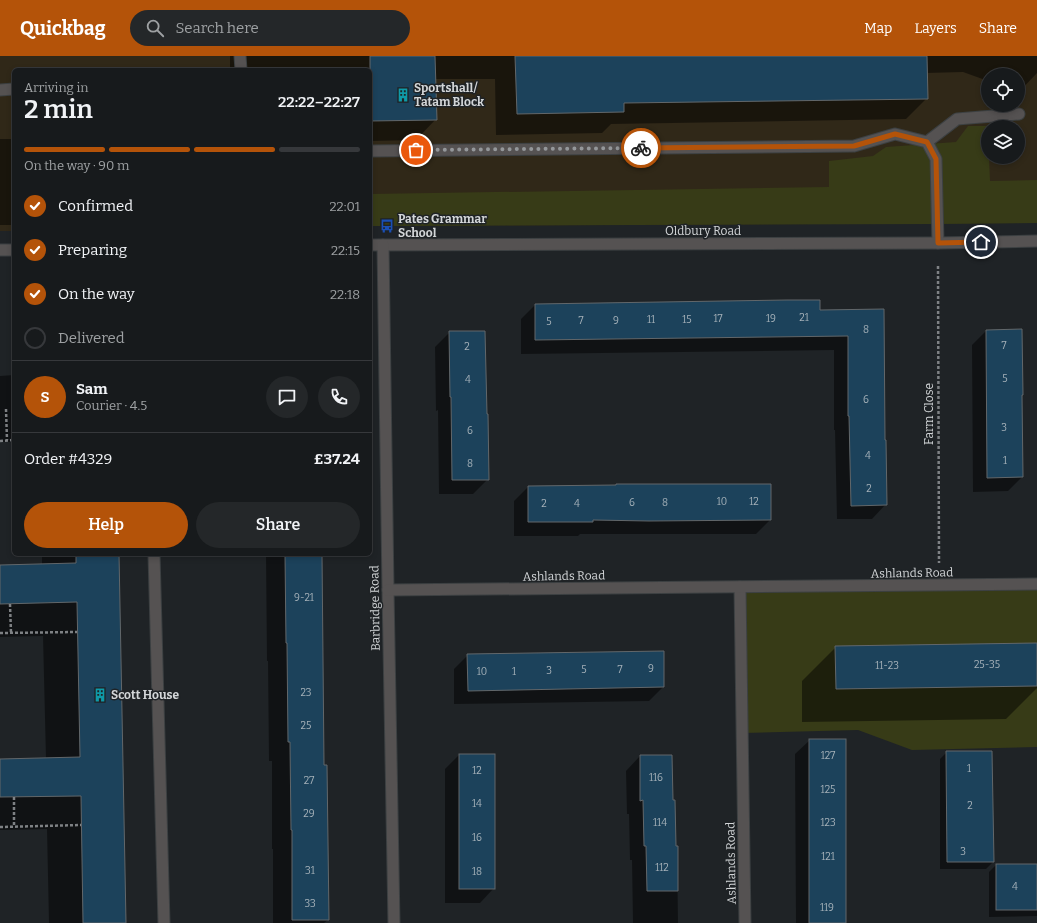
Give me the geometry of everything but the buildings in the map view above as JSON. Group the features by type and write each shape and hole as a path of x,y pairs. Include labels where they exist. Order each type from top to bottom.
{"street":[{"path":"240,56 241,68"},
{"path":"0,90 12,89"},
{"path":"927,142 957,119 1019,114"},
{"path":"372,151 854,146 895,134 927,142 936,159 938,243"},
{"name":"Oldbury Road","path":"372,245 938,243 1037,241"},
{"name":"Barbridge Road","path":"383,245 394,923"},
{"path":"0,250 12,250"},
{"path":"154,556 164,923"},
{"name":"Ashlands Road","path":"388,590 1037,584"},
{"name":"Ashlands Road","path":"740,587 745,923"}],"path":[{"name":"Farm Close","path":"938,243 939,585"},
{"path":"6,409 7,440"},
{"path":"0,440 12,440"},
{"path":"10,604 12,633"},
{"path":"0,633 77,632"},
{"path":"14,797 14,826"},
{"path":"0,827 81,825"}],"shaded area":[{"path":"0,56 1037,56 1037,223 372,226 372,68 12,68 12,231 0,231"}],"green space":[{"path":"968,126 981,126 981,164 989,164 990,181 1037,180 1037,223 372,226 372,194 829,187 829,161 873,156 886,147 956,142"},
{"path":"1037,584 1037,747 912,750 858,730 742,733 740,587"}],"way so far":[{"path":"416,150 641,148"}],"place":[{"name":"Sportshall/ Tatam Block","path":"403,95"},
{"name":"Pates Grammar School","path":"387,226"},
{"name":"Scott House","path":"100,695"}],"route":[{"path":"641,148 854,146 895,134 927,142 936,159 938,243 981,242"}]}
